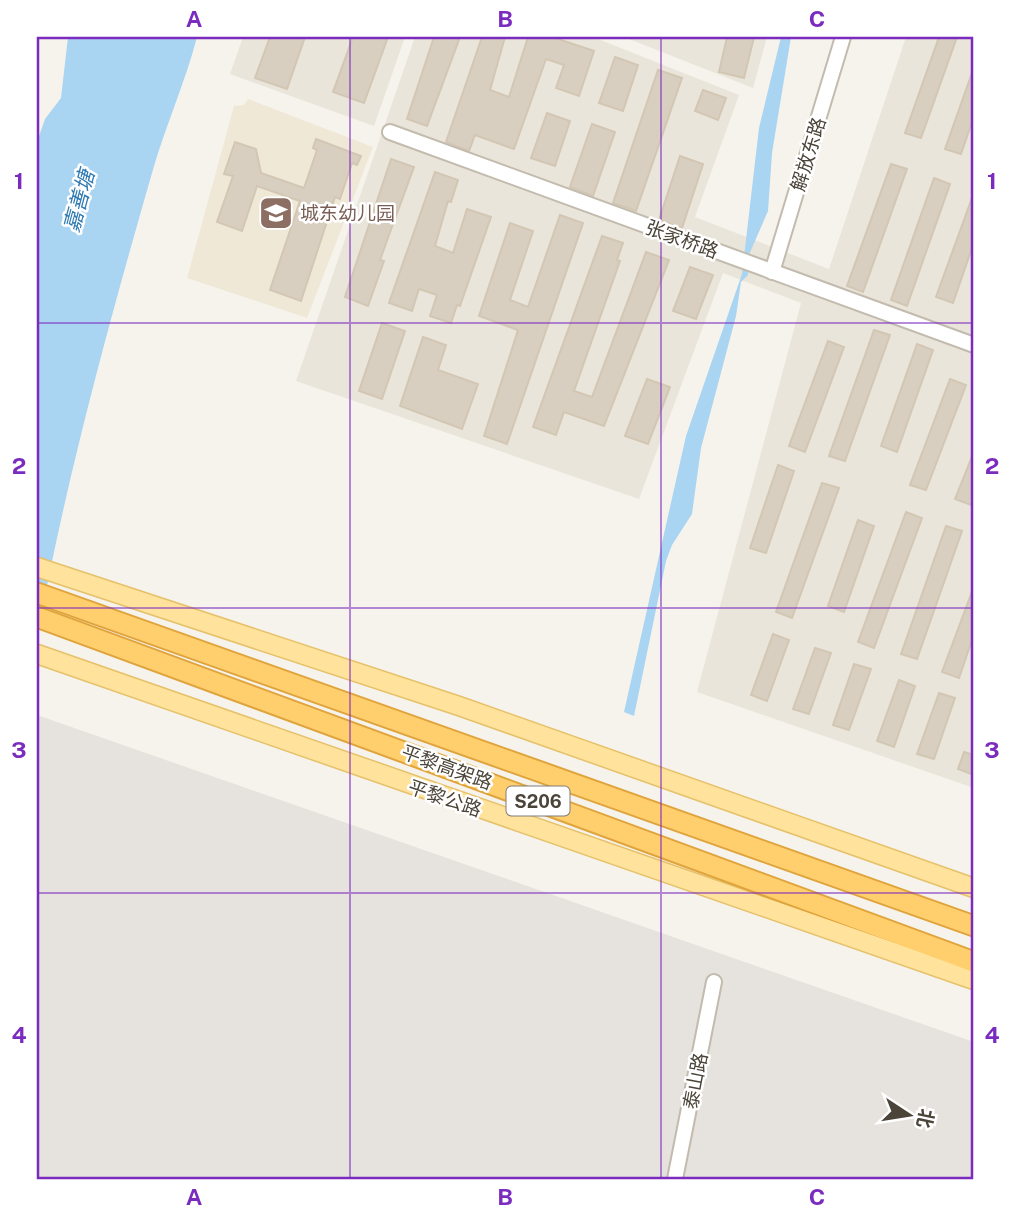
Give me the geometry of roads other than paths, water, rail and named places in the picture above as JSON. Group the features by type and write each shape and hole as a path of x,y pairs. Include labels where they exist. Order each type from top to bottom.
{"highway":[{"name":"平黎高架路","path":"37,593 974,926"},
{"name":"平黎高架路","path":"37,617 974,962"}],"main road":[{"path":"37,567 459,706 974,888"},
{"name":"平黎公路","path":"37,654 974,980"}],"street":[{"name":"解放东路","path":"772,272 843,37"},
{"name":"张家桥路","path":"390,132 974,345"},
{"name":"泰山路","path":"676,1179 714,982"}],"water":[{"name":"嘉善塘","path":"68,37 197,37 157,156 104,346 61,520 37,637 37,142 45,119 61,98"},
{"path":"781,37 791,37 772,153 768,211 748,257 748,275 741,282 736,316 701,448 692,514 672,545 666,561 634,716 624,712 686,436 742,274 759,128"}],"place":[{"name":"城东幼儿园","path":"276,213"}]}
